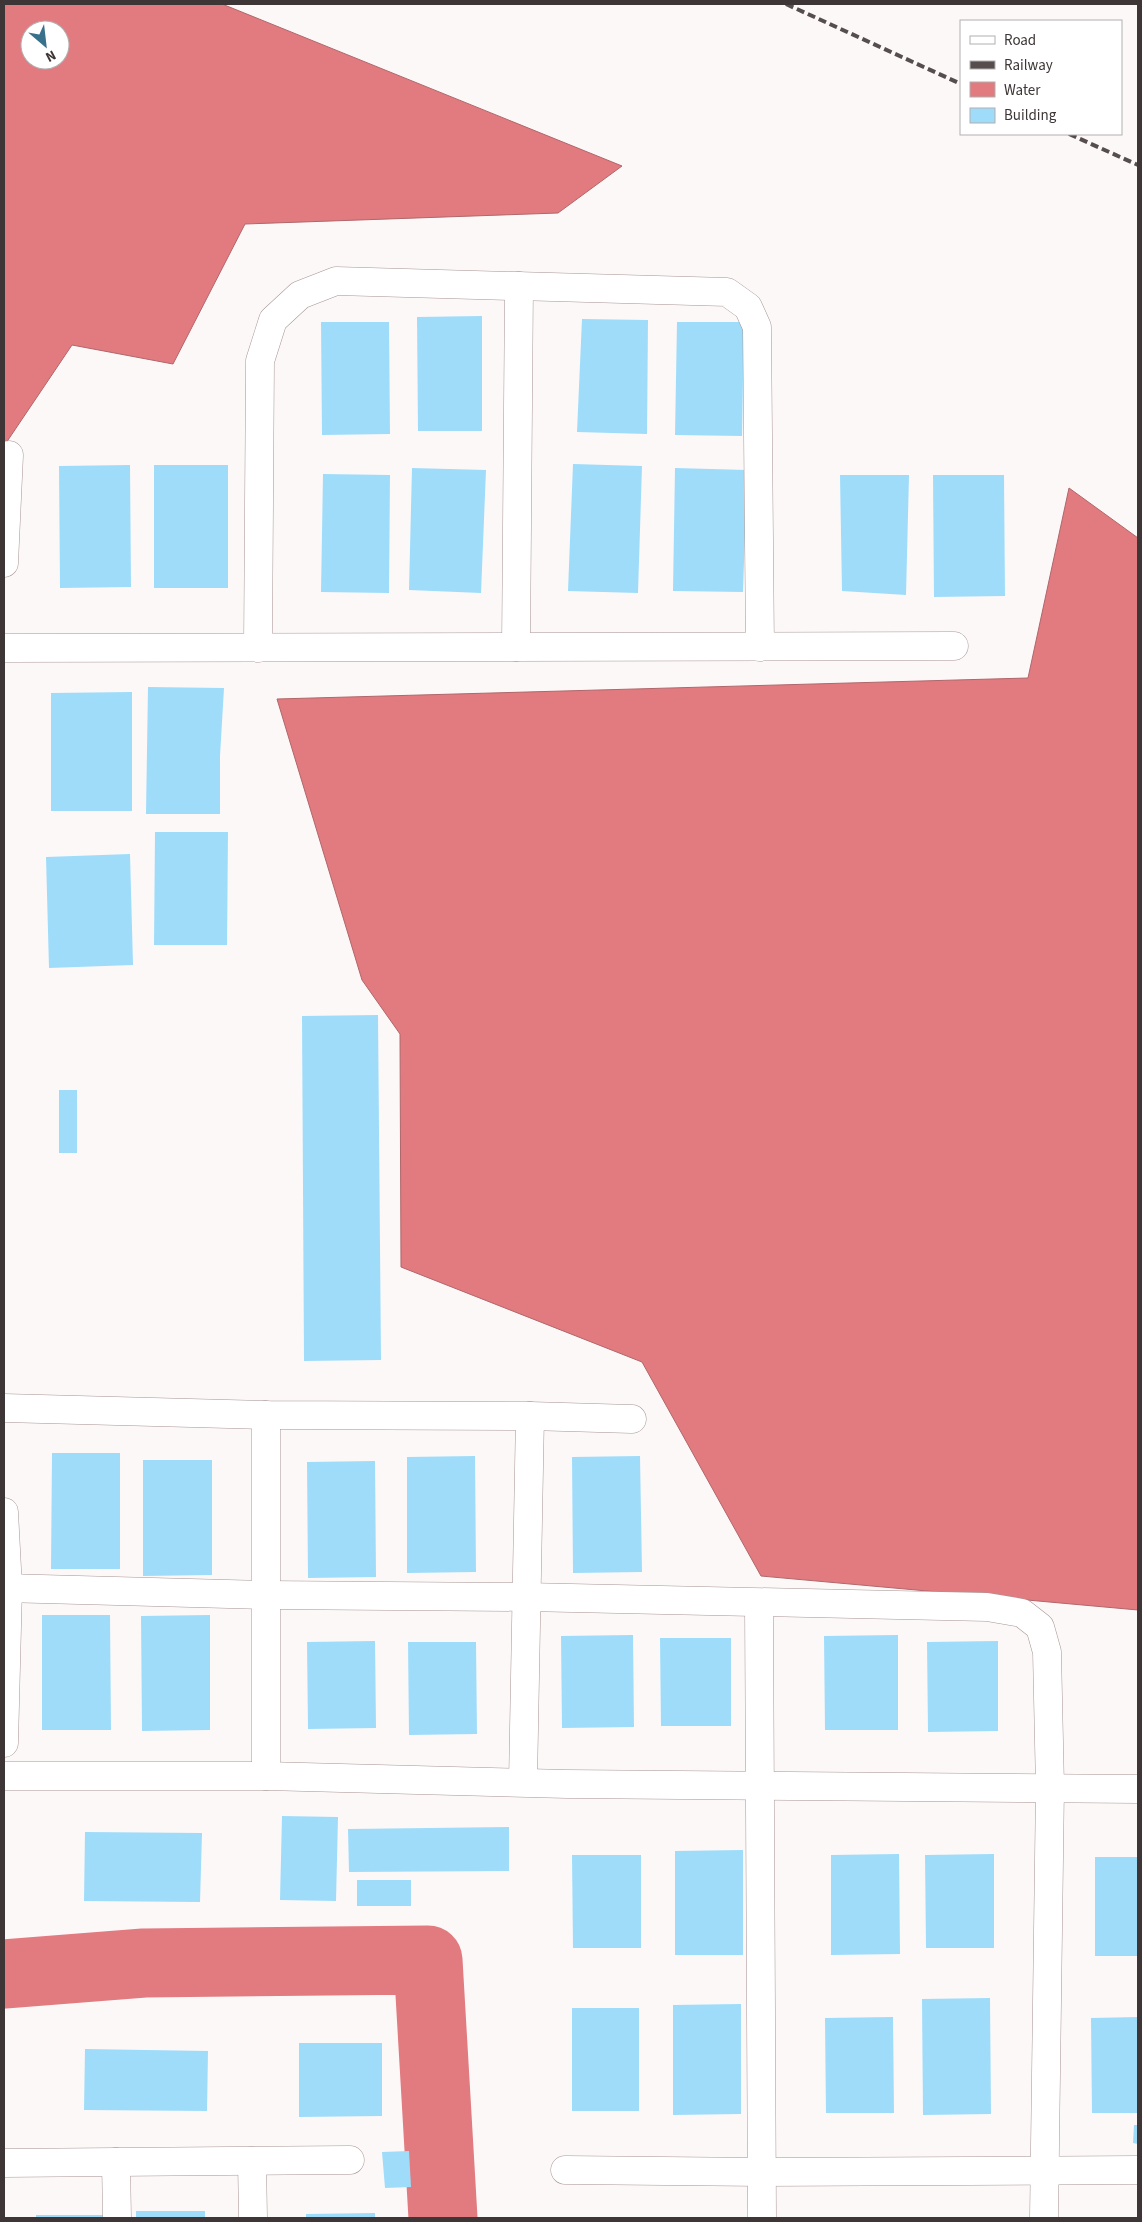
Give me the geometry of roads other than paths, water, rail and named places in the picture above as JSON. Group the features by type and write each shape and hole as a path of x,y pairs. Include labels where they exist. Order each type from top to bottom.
{"street":[{"path":"258,648 260,361 274,320 300,295 336,281 727,292 748,307 757,327 760,646"},
{"path":"516,647 519,286"},
{"path":"4,563 9,455"},
{"path":"4,648 954,646"},
{"path":"4,1408 266,1415 530,1416 632,1419"},
{"path":"266,1415 266,1776"},
{"path":"523,1782 530,1416"},
{"path":"4,1512 6,1588 4,1743"},
{"path":"6,1588 266,1595 526,1597 987,1607 1022,1614 1040,1627 1047,1652 1050,1787 1044,2218"},
{"path":"759,1603 762,2218"},
{"path":"4,1776 266,1776 523,1782 1138,1789"},
{"path":"4,2163 350,2160"},
{"path":"252,2161 253,2218"},
{"path":"116,2162 117,2218"},
{"path":"565,2170 762,2172 1138,2170"}],"water":[{"path":"4,4 222,4 622,166 558,213 245,224 173,364 72,345 4,446"},
{"path":"1069,488 1138,538 1138,1610 761,1576 642,1362 401,1267 400,1034 362,980 277,699 1028,678"}],"waterway":[{"path":"4,1974 144,1963 428,1960 443,2218"}],"railway":[{"path":"786,4 960,84"},
{"path":"1071,135 1138,165"}]}
